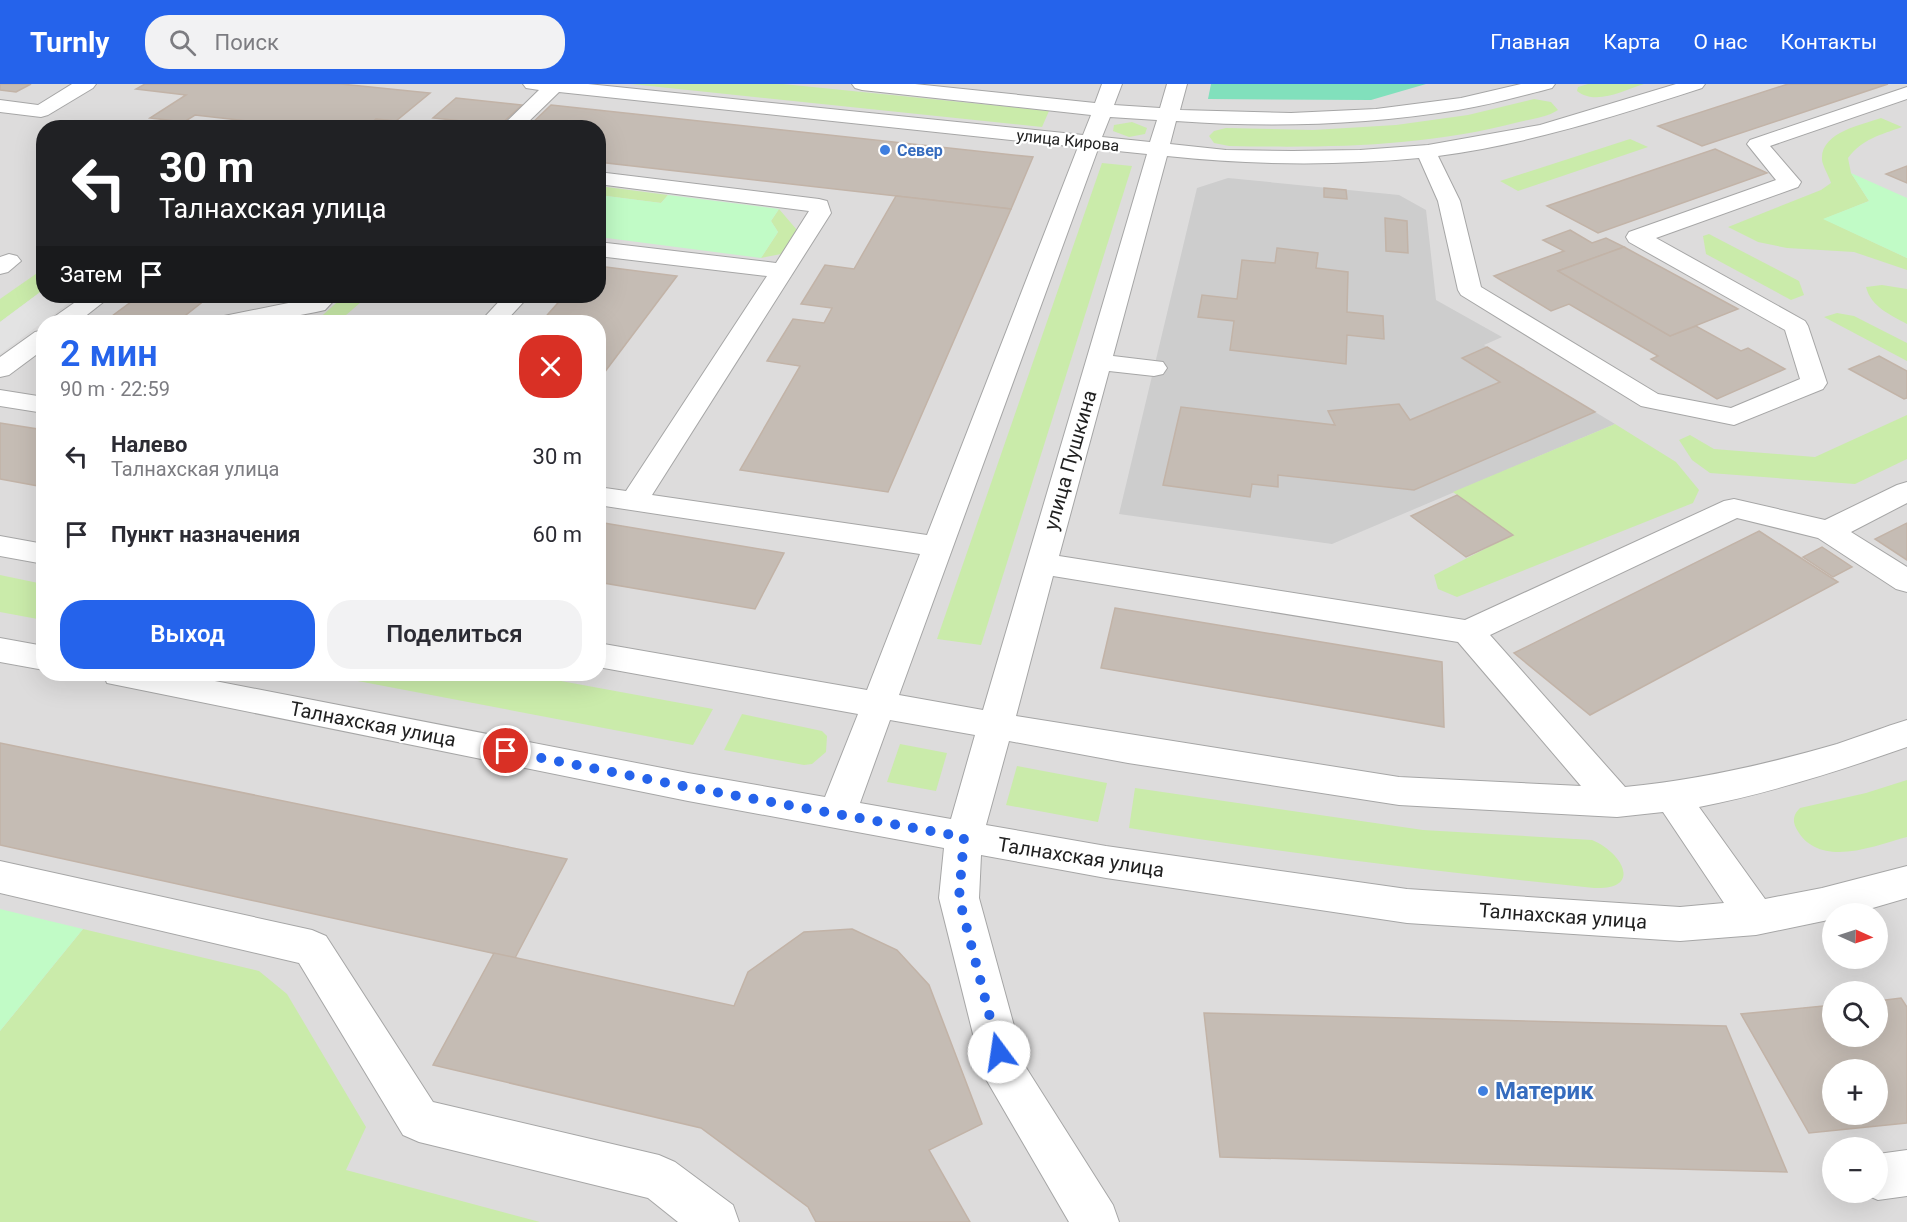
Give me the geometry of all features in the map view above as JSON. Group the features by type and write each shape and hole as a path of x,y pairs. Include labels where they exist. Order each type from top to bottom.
{"street":[{"path":"0,106 41,111 86,84"},
{"name":"улица Кирова","path":"534,84 1159,149 1271,158 1354,157 1425,152 1492,142 1601,114 1695,84"},
{"name":"улица Кирова","path":"862,84 1168,116 1331,118 1390,114 1554,91 1601,114"},
{"path":"837,814 1112,84"},
{"name":"улица Пушкина","path":"1096,1222 1005,1074 959,898 964,837 1177,84"},
{"path":"519,120 555,86"},
{"path":"1425,152 1438,170 1455,215 1470,290 1650,400 1734,417 1814,383 1796,326 1637,237 1791,182 1757,144 1903,96"},
{"path":"606,179 819,206 820,213 633,502"},
{"path":"606,250 782,272"},
{"path":"73,315 89,303"},
{"path":"264,315 318,303"},
{"path":"499,315 510,303"},
{"path":"0,369 36,343"},
{"path":"1098,362 1154,368"},
{"path":"0,398 36,404"},
{"path":"1828,531 1907,491"},
{"path":"606,497 937,548"},
{"path":"1041,564 1468,632 1734,508 1828,531 1907,581"},
{"path":"0,546 36,553"},
{"path":"1468,632 1617,802"},
{"path":"0,650 36,657"},
{"path":"606,657 1140,751 1399,791 1617,802 1672,797 1727,787 1819,762 1907,733"},
{"name":"Талнахская улица","path":"154,681 688,787 964,837 1106,862 1407,906 1680,924 1756,918 1822,905 1907,882"},
{"path":"1672,797 1756,918"},
{"path":"0,877 312,948 419,1120 659,1178 716,1222"},
{"path":"1888,1176 1907,1173"}],"shaded area":[{"path":"0,84 1907,84 1907,1222 0,1222"},
{"path":"1228,178 1399,195 1426,210 1436,300 1502,337 1484,345 1615,424 1332,544 1119,514 1197,188"},
{"path":"36,295 36,303 69,303 52,315 36,315 36,327 0,354 0,322"}],"green space":[{"path":"631,84 783,84 1049,111 1042,127"},
{"path":"1211,84 1426,84 1371,100 1208,99"},
{"path":"1588,84 1644,84 1601,97 1585,95 1577,91 1578,87"},
{"path":"1534,99 1551,102 1558,110 1539,118 1448,137 1375,144 1302,147 1229,146 1214,143 1209,136 1214,131 1226,128 1313,130 1396,125 1468,115"},
{"path":"1881,118 1902,127 1865,142 1848,158 1851,173 1869,201 1824,219 1907,258 1907,270 1854,252 1787,248 1758,242 1728,227 1821,190 1831,183 1822,160 1823,150 1828,143 1844,131"},
{"path":"1132,122 1147,128 1145,134 1129,137 1113,131 1114,125"},
{"path":"1630,139 1648,147 1518,191 1500,181"},
{"path":"1102,163 1132,166 981,645 937,639"},
{"path":"1851,173 1907,198 1907,258 1823,219 1869,201"},
{"path":"606,187 668,195 661,203 606,196"},
{"path":"668,195 779,209 771,221 778,232 761,258 606,238 606,196 661,203"},
{"path":"779,209 797,230 781,254 761,258 778,232 771,221"},
{"path":"1709,234 1799,281 1804,295 1791,300 1706,254 1703,236"},
{"path":"36,274 36,295 0,322 0,299"},
{"path":"1882,285 1907,289 1907,324 1882,310 1872,300 1866,287"},
{"path":"336,303 360,303 346,315 323,315"},
{"path":"1837,313 1854,316 1907,343 1907,361 1824,317"},
{"path":"1907,415 1907,459 1855,484 1710,473 1692,460 1679,440 1690,435 1714,449 1815,457"},
{"path":"1615,424 1676,462 1699,490 1693,503 1457,597 1438,589 1434,575 1512,535 1453,492"},
{"path":"0,575 36,583 36,619 0,612"},
{"path":"358,681 561,681 713,709 693,745"},
{"path":"742,714 822,731 827,736 826,752 812,764 804,765 724,750"},
{"path":"900,744 947,753 936,791 887,782"},
{"path":"1017,766 1107,783 1098,822 1006,805"},
{"path":"1907,780 1907,837 1863,849 1832,852 1806,841 1796,828 1794,817 1800,808 1866,793"},
{"path":"1135,788 1423,830 1592,840 1612,853 1619,861 1623,877 1619,883 1609,887 1594,888 1361,861 1129,828"},
{"path":"0,909 83,929 0,1031"},
{"path":"83,929 259,971 287,994 366,1127 346,1170 540,1222 0,1222 0,1031"}],"building":[{"path":"0,84 31,84 16,92 0,90"},
{"path":"145,84 341,84 430,93 397,120 238,120 195,115 187,120 167,120 150,118 186,95 136,89"},
{"path":"1788,84 1888,84 1702,146 1658,126"},
{"path":"456,98 522,105 506,120 433,118"},
{"path":"551,105 1033,157 1011,209 606,163 606,120 535,120"},
{"path":"1715,149 1767,173 1598,233 1547,206"},
{"path":"1907,166 1907,183 1886,174"},
{"path":"1324,188 1346,190 1347,199 1324,197"},
{"path":"896,196 1011,209 888,492 740,470 800,366 767,361 793,319 824,323 832,308 801,304 825,265 854,269"},
{"path":"1385,218 1407,221 1408,253 1386,251"},
{"path":"1570,230 1592,243 1606,238 1624,247 1558,271 1670,336 1696,326 1741,351 1748,348 1785,369 1717,399 1651,359 1658,356 1569,304 1551,311 1494,276 1564,251 1543,240"},
{"path":"1624,247 1738,309 1670,336 1558,271"},
{"path":"1277,248 1318,253 1316,268 1348,272 1347,312 1383,316 1384,339 1347,335 1346,364 1230,350 1234,321 1198,317 1202,295 1237,299 1242,260 1275,263"},
{"path":"606,267 677,276 606,370 606,315 547,315 558,303 606,303"},
{"path":"130,303 201,303 186,315 113,315"},
{"path":"1487,347 1595,412 1414,490 1278,475 1278,487 1252,484 1250,497 1163,485 1181,407 1335,425 1328,411 1399,404 1410,420 1500,382 1462,358"},
{"path":"1879,356 1907,371 1907,398 1904,399 1849,369"},
{"path":"0,423 36,429 36,486 0,479"},
{"path":"1457,495 1513,535 1466,557 1411,516"},
{"path":"606,523 784,553 755,609 606,583"},
{"path":"1907,523 1907,560 1875,539"},
{"path":"1759,531 1838,582 1590,715 1514,653"},
{"path":"1822,547 1852,567 1833,577 1803,557"},
{"path":"1115,608 1442,662 1444,727 1101,668"},
{"path":"0,743 567,859 515,958 0,845"},
{"path":"852,929 897,950 929,985 982,1124 929,1150 970,1222 816,1222 808,1207 701,1128 433,1065 494,953 734,1006 748,972 804,932"},
{"path":"1901,998 1907,1007 1907,1123 1888,1125 1888,1059 1822,1059 1822,1125 1887,1125 1809,1133 1741,1014 1822,1006 1822,1047 1888,1047 1888,1000"},
{"name":"Материк","path":"1204,1013 1726,1026 1787,1172 1220,1157"}],"place":[{"name":"Север","path":"885,150"},
{"name":"Материк","path":"1483,1091"}],"route":[{"path":"506,751 964,837 959,898 999,1052"}]}
